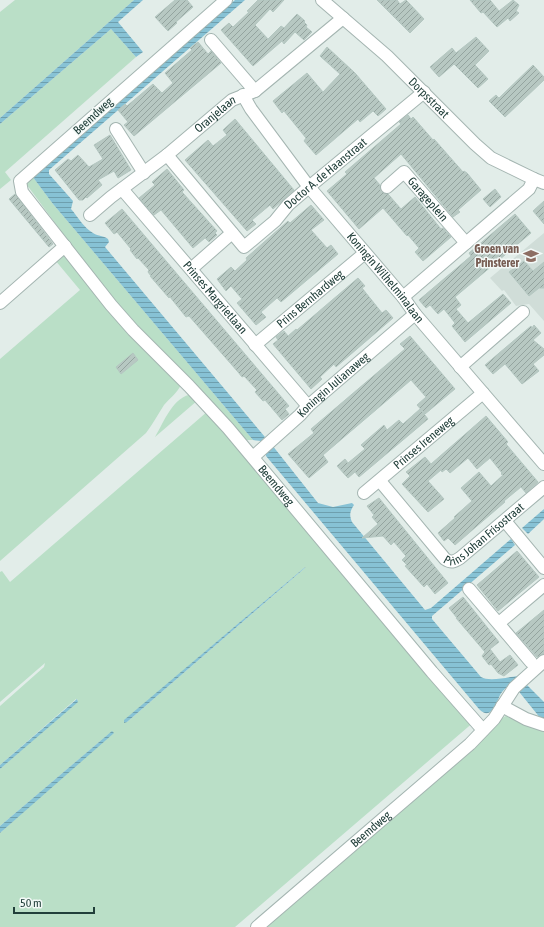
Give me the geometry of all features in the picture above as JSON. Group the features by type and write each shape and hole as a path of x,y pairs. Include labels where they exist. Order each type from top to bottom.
{"street":[{"name":"Beemdweg","path":"226,0 20,181 22,192 115,310 189,386 253,457 422,660 483,730"},
{"name":"Dorpsstraat","path":"322,0 387,56 475,144 492,158 539,181"},
{"name":"Oranjelaan","path":"90,215 111,197 168,154 232,100 255,91 343,18"},
{"path":"211,40 255,91"},
{"name":"Doctor A. de Haanstraat","path":"232,233 244,247 275,220 288,205 309,186 424,92"},
{"name":"Koningin Wilhelminalaan","path":"243,95 309,186 460,367 483,393 539,449 544,464"},
{"path":"116,128 144,173"},
{"path":"168,154 232,233 191,269"},
{"name":"Garageplein","path":"387,187 404,172 466,243"},
{"path":"403,297 539,181"},
{"name":"Prinses Margrietlaan","path":"122,189 308,406"},
{"path":"0,303 65,246"},
{"name":"Prins Bernhardweg","path":"255,345 365,253"},
{"path":"460,367 523,312"},
{"name":"Koningin Julianaweg","path":"253,457 308,406 415,314"},
{"name":"Prinses Ireneweg","path":"364,493 483,393"},
{"name":"Prins Johan Frisostraat","path":"380,480 449,562 454,562 460,558 544,487"},
{"path":"505,521 544,568"},
{"path":"499,623 544,585"},
{"path":"469,589 532,662"},
{"name":"Beemdweg","path":"257,927 470,744 494,719 514,688 544,661"},
{"path":"502,706 526,719 544,725"}],"shaded area":[{"name":"Groen van Prinsterer","path":"544,233 544,321 529,304 516,306 504,290 502,291 490,278"}],"green space":[{"path":"15,0 134,0 0,118 0,12"},
{"path":"111,29 136,57 5,172 11,180 0,189 0,124"},
{"path":"32,176 53,204 253,440 247,440 240,435 215,405 112,300 27,185 27,181"},
{"path":"64,253 181,385 164,405 146,433 0,561 0,359 80,290 55,260"},
{"path":"193,394 198,400 155,437 166,417 180,399"},
{"path":"208,411 475,721 235,927 0,927 0,833 111,732 0,826 0,769 78,700 76,699 0,765 0,706 44,667 45,663 0,702 0,572 2,571 10,582","holes":["306,567 127,722 124,721"]},
{"path":"507,715 544,727 544,927 258,927 501,719"}],"water":[{"path":"134,0 143,0 118,22 143,52 136,57 111,29 0,124 0,118"},
{"path":"235,0 245,0 49,170 49,174 73,201 71,209 84,225 95,234 108,239 109,242 105,247 265,437 261,441 253,440 53,204 32,176"},
{"path":"272,445 318,503 333,507 352,503 354,505 350,513 352,522 425,610 431,608 511,539 515,545 432,616 432,619 481,677 494,679 518,676 544,702 544,719 541,719 512,683 501,693 495,707 490,712 483,712 479,709 266,456 266,452"},
{"path":"544,509 544,519 528,534 522,528"},
{"path":"306,567 127,722 124,723 124,720"},
{"path":"77,699 78,702 0,769 0,765"},
{"path":"112,731 114,733 0,833 0,826"}],"building":[{"path":"175,0 187,0 193,7 168,31 155,17"},
{"path":"258,0 284,0 273,12 270,9 255,25 268,39 281,26 284,28 297,14 305,21 304,22 307,25 306,27 312,32 304,40 295,32 284,44 282,41 253,66 221,30 229,23 233,27 249,12 247,11"},
{"path":"377,0 397,0 400,4 406,0 424,19 410,33"},
{"path":"470,0 490,0 499,11 513,0 519,5 516,11 519,13 510,21 508,18 497,27 483,12 481,13"},
{"path":"476,37 489,51 475,65 488,79 478,88 454,64 439,77 430,67 452,48 456,53"},
{"path":"198,42 208,54 211,51 221,63 134,136 124,125 128,122 118,110 125,104 127,106 153,84 162,93 173,83 165,73 192,50 190,48"},
{"path":"327,47 355,73 386,109 378,116 373,111 360,122 358,119 316,155 304,141 306,138 284,111 282,113 273,101 307,73 323,92 340,74 320,56"},
{"path":"533,65 544,77 544,80 505,117 489,101 496,95 499,98"},
{"path":"408,115 411,119 413,117 463,172 464,171 467,173 481,190 458,210 460,212 453,217 401,154 374,178 380,185 381,192 388,194 401,209 415,197 441,229 443,228 451,237 423,261 415,252 419,248 383,208 359,229 327,191 347,174 345,172 401,124 399,122"},
{"path":"235,119 294,190 273,209 270,205 252,220 256,224 247,231 185,160 208,140 213,146 227,135 223,130"},
{"path":"110,135 131,170 118,178 114,171 98,180 102,185 87,198 86,197 83,200 79,200 55,170 68,159 71,161 78,155 89,167 103,159 94,145"},
{"path":"167,169 184,190 182,192 217,231 215,233 217,235 209,242 205,238 193,248 161,210 154,215 139,198 155,185 152,182"},
{"path":"495,189 501,197 490,207 483,199"},
{"path":"15,194 53,244 49,247 9,199"},
{"path":"544,201 544,224 533,211"},
{"path":"311,205 324,220 311,230 327,248 331,245 338,254 281,302 277,298 261,312 266,317 256,325 237,303 242,299 231,286 226,291 217,279 231,267 235,271 247,260 246,258 288,221 290,223"},
{"path":"122,209 289,406 285,409 289,414 282,420 265,400 263,401 255,392 257,390 244,376 242,377 189,316 186,317 170,297 169,298 150,276 148,272 149,270 138,258 137,259 117,232 114,234 105,223"},
{"path":"515,214 531,233 455,297 461,305 456,309 468,323 503,294 511,303 465,342 452,326 455,323 444,309 438,314 430,305 426,308 419,300 471,256 469,253"},
{"path":"524,261 533,271 544,262 544,288 539,288 529,296 509,272"},
{"path":"358,278 365,286 362,288 382,313 386,310 393,318 336,367 334,364 320,377 322,379 311,389 273,344 278,340 276,337 284,331 288,336 296,329 297,330"},
{"path":"534,325 541,333 533,340 544,349 544,355 533,364 539,371 522,384 505,364 493,374 485,365"},
{"path":"410,336 455,389 425,414 417,405 426,397 411,380 323,455 328,462 309,478 288,454 314,433 311,429 405,349 400,344"},
{"path":"133,353 138,360 121,374 116,367"},
{"path":"420,409 428,419 359,477 355,472 348,478 337,466 345,459 348,463 365,449 361,445 384,425 387,430 399,420 403,424"},
{"path":"486,416 508,442 506,444 538,482 526,493 521,487 455,545 448,538 444,541 438,533 472,501 461,488 479,472 491,486 503,475 490,458 477,469 468,458 450,473 446,469 442,472 441,470 428,481 444,499 428,512 402,484 410,476 406,472 425,457 431,464"},
{"path":"379,498 448,583 435,594 427,584 424,587 405,566 407,565 402,560 406,556 394,542 391,545 383,536 362,538 378,524 372,517 374,515 367,506"},
{"path":"517,551 539,577 498,611 477,585"},
{"path":"463,597 499,642 490,649 500,662 510,655 518,665 504,676 498,673 491,664 489,665 482,656 485,652 449,608"},
{"path":"544,610 544,654 537,657 516,633"}],"place":[{"name":"Groen van Prinsterer","path":"531,256"}]}
